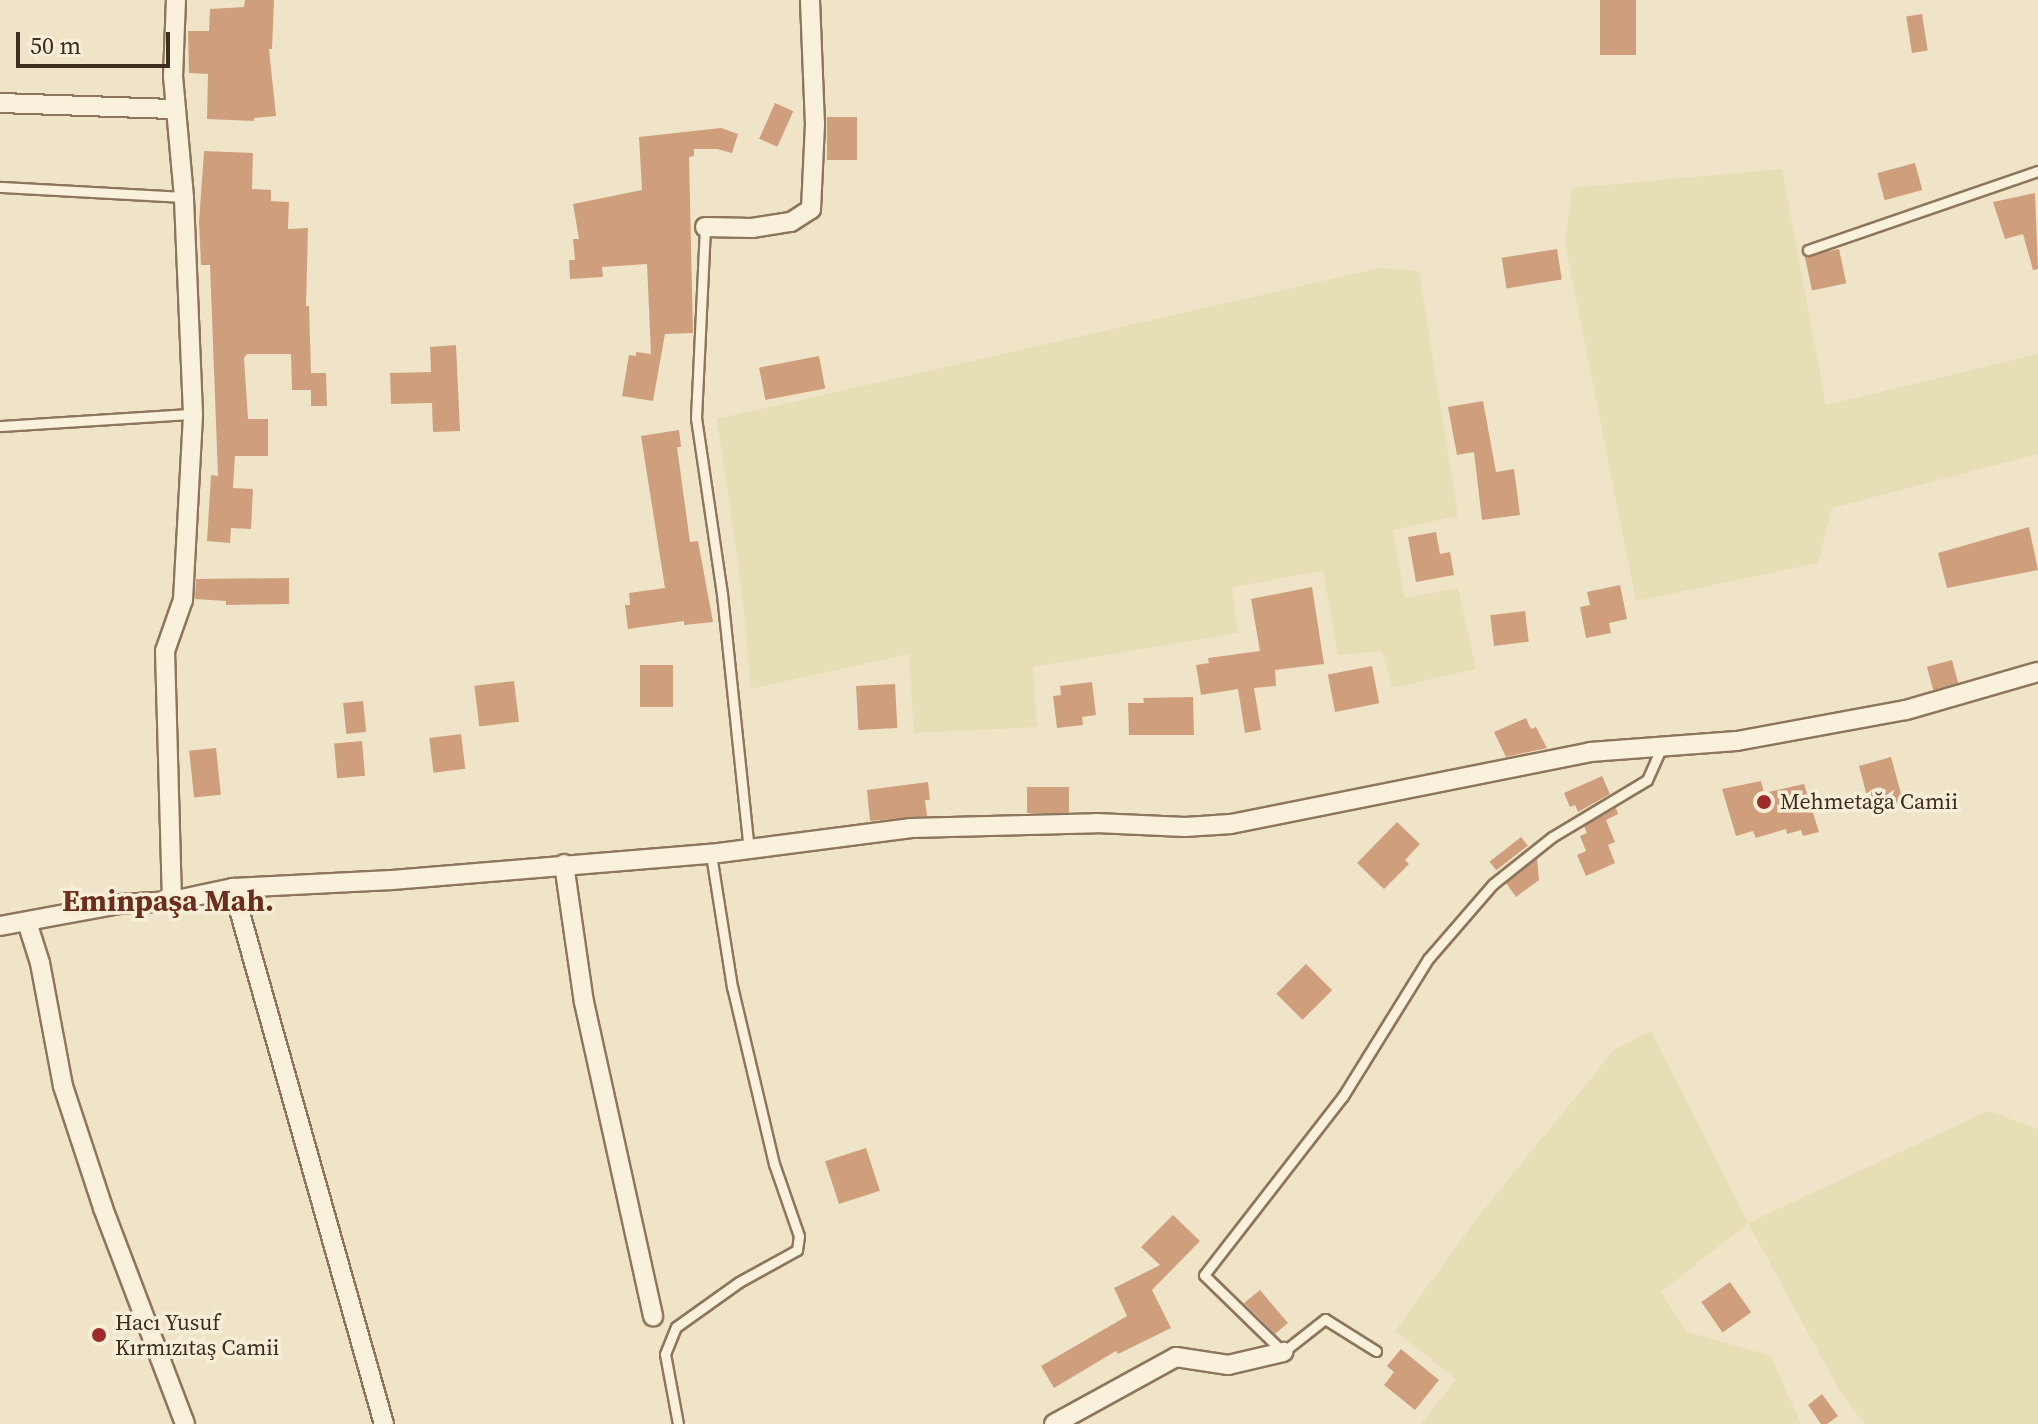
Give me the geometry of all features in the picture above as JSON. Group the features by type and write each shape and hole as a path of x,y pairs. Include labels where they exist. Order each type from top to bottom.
{"street":[{"path":"172,901 165,651 183,600 193,414 184,197 173,77 176,0"},
{"path":"705,227 752,228 791,222 811,209 815,125 810,0"},
{"path":"0,103 176,109"},
{"path":"0,926 120,904 172,901 233,888 392,880 711,854 911,828 1096,823 1185,827 1231,824 1590,752 1737,741 1906,710 2038,672"},
{"path":"564,864 584,1002 653,1317"},
{"path":"233,888 384,1424"},
{"path":"27,922 40,963 63,1086 103,1208 185,1424"},
{"path":"1054,1424 1176,1357 1228,1365 1283,1352"}],"lane":[{"path":"1808,250 1901,221 2038,171"},
{"path":"0,187 184,197"},
{"path":"705,227 696,418 722,594 749,850"},
{"path":"0,426 193,414"},
{"path":"1376,1351 1325,1319 1283,1352 1204,1275 1343,1096 1428,959 1493,884 1552,837 1647,780 1661,749"},
{"path":"678,1424 665,1354 676,1327 739,1282 797,1250 799,1236 774,1164 739,1017 711,854"}],"shaded area":[{"path":"1782,169 1826,405 2038,354 2038,454 1832,508 1818,563 1636,601 1565,243 1572,188"},
{"path":"1380,268 1419,271 1458,516 1393,530 1405,598 1458,588 1476,669 1392,688 1382,651 1338,655 1323,571 1232,587 1238,633 1033,667 1037,727 914,733 909,654 751,689 742,591 717,419"},
{"path":"1651,1031 1748,1223 1661,1292 1687,1332 1771,1356 1801,1424 1421,1424 1456,1379 1395,1331 1480,1214 1614,1050"},
{"path":"1988,1111 2038,1129 2038,1424 1865,1424 1842,1395 1748,1223"}],"building":[{"path":"245,0 274,0 272,49 269,49 276,116 254,118 254,121 207,119 208,74 189,73 188,31 209,31 210,9 244,7"},
{"path":"1600,0 1636,0 1636,55 1600,55"},
{"path":"1922,14 1928,51 1912,53 1906,17"},
{"path":"775,103 793,111 777,147 759,139"},
{"path":"827,117 857,117 857,160 827,160"},
{"path":"721,128 738,134 732,153 717,149 694,149 694,156 689,157 693,333 665,334 653,401 622,396 629,355 636,356 636,352 651,354 647,264 602,267 603,277 570,279 569,260 575,260 573,239 579,239 573,204 642,190 639,137"},
{"path":"204,151 253,153 252,189 271,190 271,201 289,202 288,229 308,228 306,306 309,306 311,373 326,373 327,406 311,406 311,390 292,390 291,354 247,354 244,358 248,419 268,419 268,456 235,456 233,488 253,489 251,529 231,528 230,543 207,541 211,475 218,476 210,265 201,265 199,222"},
{"path":"1915,163 1922,190 1885,200 1877,173"},
{"path":"2035,193 2038,269 2033,270 2023,234 2005,239 1993,202"},
{"path":"1557,249 1562,280 1507,288 1502,258"},
{"path":"1839,249 1846,283 1812,291 1805,256"},
{"path":"456,345 460,431 433,432 432,403 391,404 390,373 431,372 430,347"},
{"path":"819,356 825,388 765,400 759,368"},
{"path":"1483,401 1496,472 1514,469 1520,515 1482,520 1474,452 1457,455 1448,407"},
{"path":"679,430 681,447 677,447 690,542 698,541 713,622 684,625 684,621 628,629 625,605 630,605 629,593 665,588 641,436"},
{"path":"2029,527 2038,570 1947,588 1938,553"},
{"path":"1436,532 1440,554 1450,552 1454,575 1416,582 1408,537"},
{"path":"289,578 289,604 226,605 226,601 195,599 196,579"},
{"path":"1620,585 1627,619 1609,623 1611,633 1586,638 1580,607 1590,605 1587,592"},
{"path":"1312,587 1324,664 1275,670 1276,686 1254,688 1261,730 1245,733 1238,689 1201,695 1196,665 1209,663 1208,658 1260,651 1251,599"},
{"path":"1525,611 1529,642 1494,646 1490,615"},
{"path":"1952,660 1958,683 1933,690 1927,667"},
{"path":"640,665 673,665 673,707 640,707"},
{"path":"1372,666 1379,703 1335,712 1328,675"},
{"path":"514,681 519,722 479,727 474,686"},
{"path":"1092,682 1096,715 1082,717 1083,725 1057,728 1053,696 1061,695 1060,686"},
{"path":"895,684 897,728 858,730 856,686"},
{"path":"1193,697 1194,735 1129,735 1128,703 1144,703 1143,698"},
{"path":"363,701 366,732 346,734 343,703"},
{"path":"1526,718 1531,729 1536,727 1547,748 1506,757 1494,732"},
{"path":"461,734 465,769 434,773 429,738"},
{"path":"362,741 365,776 337,778 334,743"},
{"path":"216,748 221,795 194,798 189,751"},
{"path":"1891,757 1903,801 1885,805 1884,800 1869,804 1859,766"},
{"path":"1602,776 1610,794 1578,812 1575,805 1570,807 1564,793"},
{"path":"1761,781 1764,793 1804,784 1819,832 1803,836 1801,830 1787,834 1786,829 1756,838 1753,831 1736,836 1722,789"},
{"path":"928,782 930,800 925,800 927,816 870,821 867,790"},
{"path":"1027,787 1069,787 1069,813 1027,813"},
{"path":"1616,808 1618,814 1606,820 1615,842 1608,845 1615,863 1586,876 1577,855 1586,851 1580,836 1587,833 1584,826"},
{"path":"1397,822 1420,844 1405,860 1409,864 1384,889 1357,863"},
{"path":"1521,837 1528,846 1496,870 1489,862"},
{"path":"1537,858 1539,880 1516,897 1506,883"},
{"path":"1306,964 1332,990 1302,1020 1276,994"},
{"path":"866,1148 880,1191 839,1204 825,1161"},
{"path":"1173,1215 1200,1241 1152,1290 1171,1328 1118,1354 1116,1351 1054,1388 1041,1366 1127,1316 1114,1288 1160,1265 1141,1247"},
{"path":"1730,1282 1751,1312 1723,1332 1701,1302"},
{"path":"1260,1290 1288,1323 1275,1334 1244,1303"},
{"path":"1401,1349 1439,1380 1415,1410 1384,1385 1394,1372 1387,1366"},
{"path":"1822,1394 1838,1416 1827,1424 1821,1424 1808,1405"}],"place":[{"name":"Mehmetağa Camii","path":"1764,802"},
{"name":"Hacı Yusuf Kırmızıtaş Camii","path":"99,1335"}],"district":[{"name":"Eminpaşa Mah.","path":"168,901"}]}
